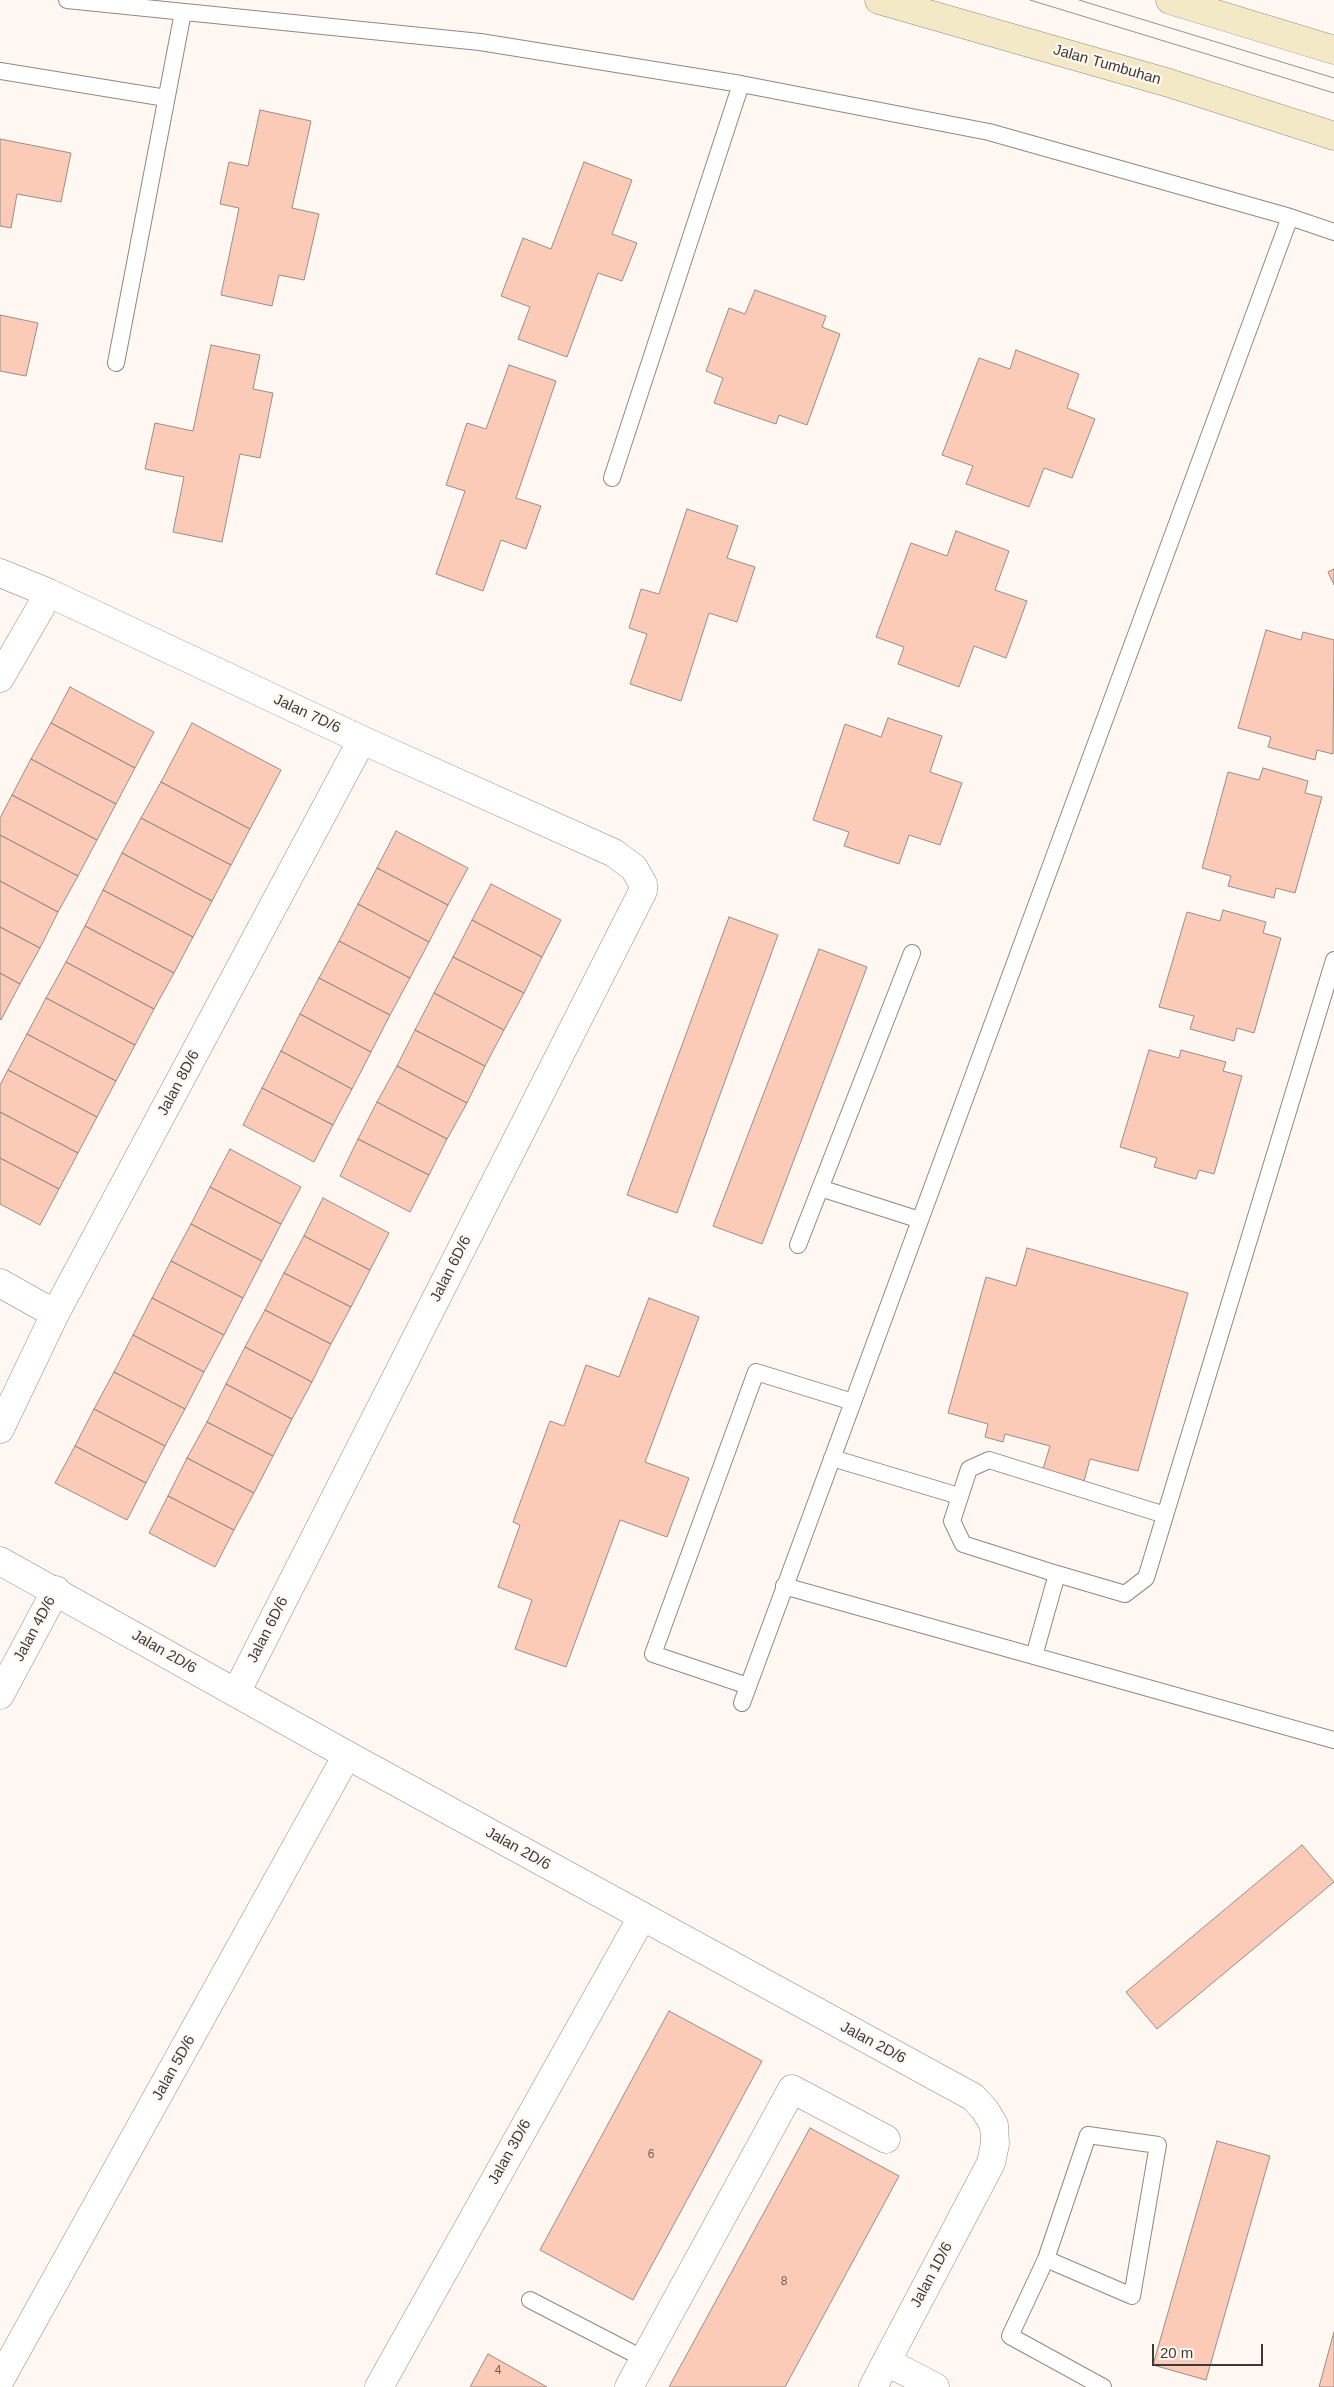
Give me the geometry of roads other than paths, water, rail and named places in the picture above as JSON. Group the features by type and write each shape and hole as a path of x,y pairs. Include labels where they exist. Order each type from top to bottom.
{"main road":[{"name":"Jalan Tumbuhan","path":"879,0 1169,83 1334,136"},
{"path":"1170,0 1334,50"}],"street":[{"name":"Jalan 7D/6","path":"0,573 49,593 362,740 614,853"},
{"path":"0,678 49,593"},
{"name":"Jalan 8D/6","path":"0,1429 55,1314 362,740"},
{"name":"Jalan 6D/6","path":"236,1693 643,891 641,877 634,868 614,853"},
{"path":"0,1284 55,1314"},
{"name":"Jalan 2D/6","path":"0,1561 56,1590 347,1755 973,2097 985,2110 994,2125 995,2144 991,2163"},
{"name":"Jalan 4D/6","path":"0,1695 56,1590"},
{"name":"Jalan 5D/6","path":"0,2380 347,1755"},
{"name":"Jalan 3D/6","path":"379,2387 642,1917"},
{"path":"629,2387 792,2089 886,2139"},
{"name":"Jalan 1D/6","path":"873,2387 991,2163"},
{"path":"887,2362 935,2387"}],"lane":[{"path":"67,0 480,42 741,84 989,132 1290,217 1334,232"},
{"path":"116,363 183,12"},
{"path":"0,71 166,98"},
{"path":"612,478 741,84"},
{"path":"742,1703 1290,217"},
{"path":"798,1245 912,953"},
{"path":"1165,1515 989,1460 969,1469 952,1521 963,1544 1125,1594 1146,1578 1334,960"},
{"path":"820,1188 920,1220"},
{"path":"748,1686 653,1654 756,1372 853,1402"},
{"path":"832,1458 959,1496"},
{"path":"1034,1656 1058,1574"},
{"path":"784,1586 1334,1740"},
{"path":"1046,2259 1132,2296 1158,2145 1088,2135 1046,2259 1010,2336 1103,2387"},
{"path":"530,2300 644,2360"}],"tram line":[{"path":"1030,0 1334,93"},
{"path":"1079,0 1334,78"}]}
